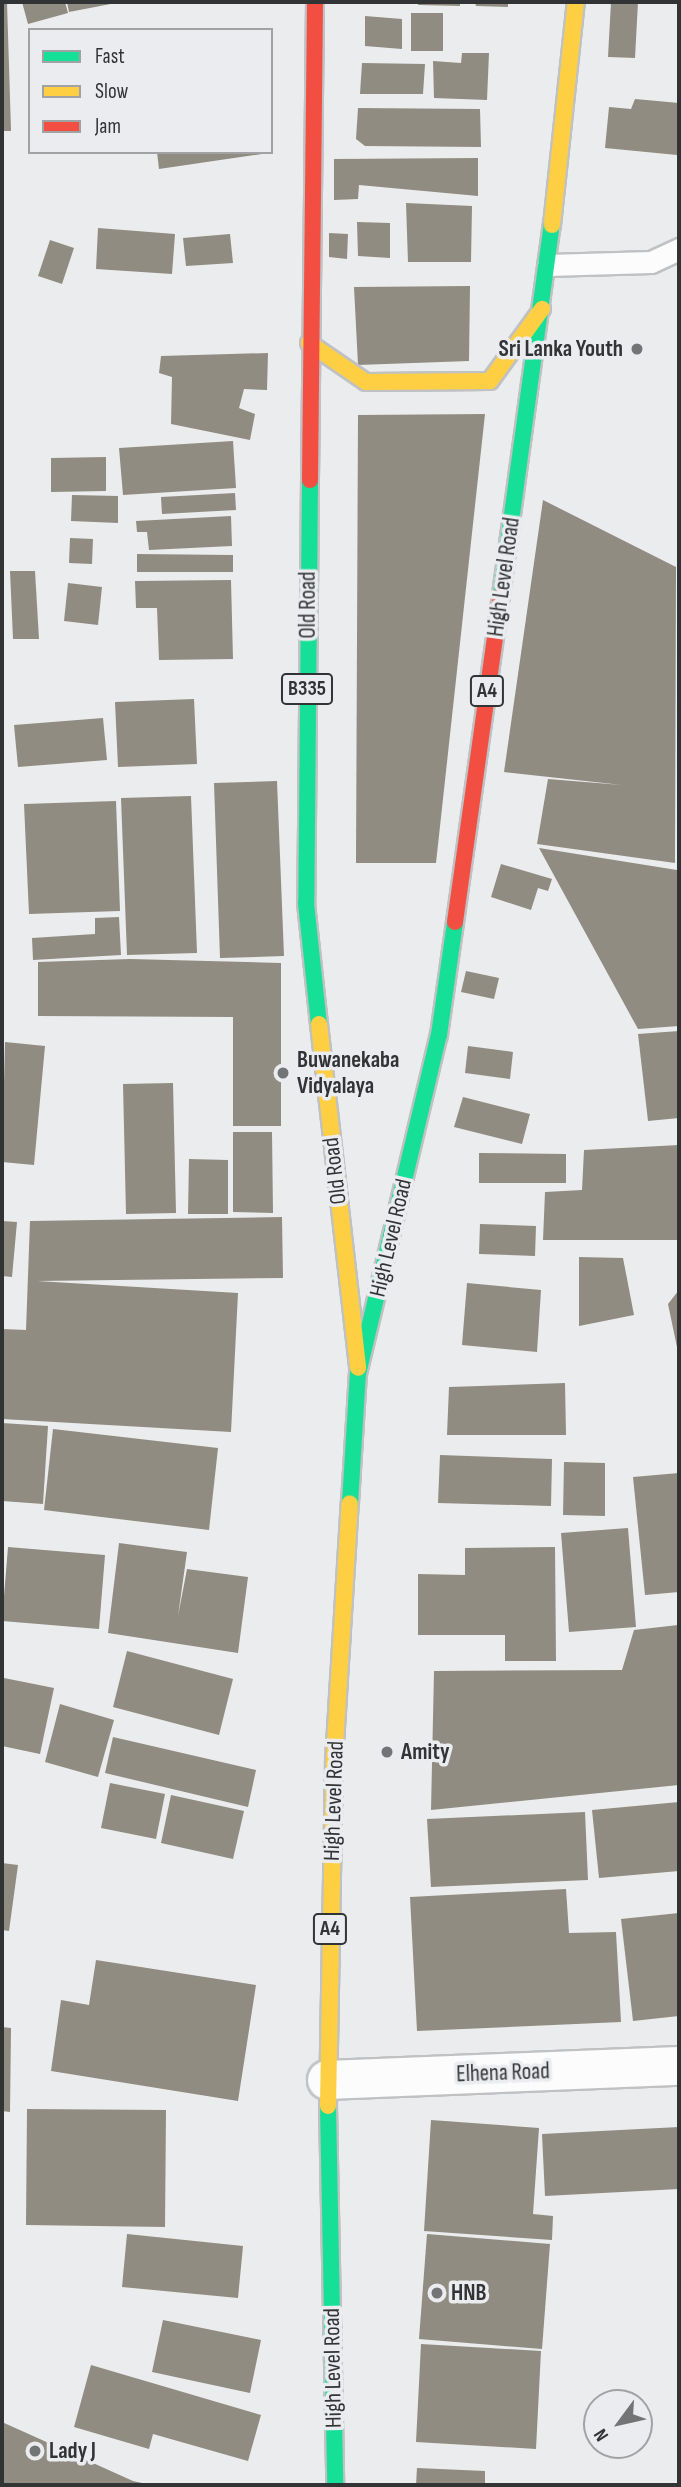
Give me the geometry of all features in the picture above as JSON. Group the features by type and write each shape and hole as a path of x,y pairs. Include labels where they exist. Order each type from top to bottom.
{"main road":[{"name":"Old Road","path":"315,2 309,342 306,903 358,1374"},
{"name":"High Level Road","path":"335,2485 327,2080 334,1761 358,1374 439,1035 548,265 576,2"},
{"path":"309,342 366,382 490,380 541,309"}],"street":[{"name":"Elhena Road","path":"327,2080 679,2066"}],"lane":[{"path":"548,265 651,262 679,249"}],"building":[{"path":"2,2 7,2 11,131 2,131"},
{"path":"22,2 65,2 68,13 28,24"},
{"path":"67,2 116,2 116,3 69,12"},
{"path":"418,2 460,2 460,6 418,5"},
{"path":"475,2 508,2 508,7 476,6"},
{"path":"611,2 638,2 635,58 608,57"},
{"path":"411,13 443,13 443,51 411,51"},
{"path":"365,16 402,19 402,49 365,46"},
{"path":"462,53 489,53 487,100 434,98 433,61 461,63"},
{"path":"362,63 425,64 423,94 360,94"},
{"path":"635,99 679,103 677,155 605,148 609,107 631,109"},
{"path":"358,108 480,109 481,147 365,146 356,139"},
{"path":"157,154 262,154 159,169"},
{"path":"478,158 478,196 359,185 358,199 334,200 334,159"},
{"path":"406,203 472,206 471,262 408,262"},
{"path":"357,222 390,223 390,258 358,256"},
{"path":"98,228 175,234 172,274 96,269"},
{"path":"329,233 348,234 347,259 329,257"},
{"path":"230,234 233,263 186,266 183,238"},
{"path":"50,240 74,248 62,284 38,276"},
{"path":"470,286 469,361 358,365 354,287"},
{"path":"268,353 267,390 244,389 239,408 255,414 250,440 171,424 172,377 159,373 161,356"},
{"path":"485,414 436,863 356,863 358,415"},
{"path":"233,441 236,488 123,495 119,448"},
{"path":"106,457 106,491 51,492 51,458"},
{"path":"235,493 236,510 162,514 161,497"},
{"path":"72,495 118,496 118,523 71,521"},
{"path":"543,500 676,567 675,863 537,844 548,779 622,785 504,772"},
{"path":"231,516 232,546 149,550 147,532 137,532 136,521"},
{"path":"70,538 93,539 92,564 69,563"},
{"path":"137,554 233,555 233,572 137,572"},
{"path":"10,571 35,571 39,639 13,639"},
{"path":"231,580 233,659 159,660 157,608 136,608 135,581"},
{"path":"68,583 102,587 98,625 64,621"},
{"path":"194,699 197,764 118,767 115,702"},
{"path":"103,718 107,760 18,767 14,725"},
{"path":"277,781 284,956 220,958 214,783"},
{"path":"191,796 197,953 127,955 121,798"},
{"path":"116,801 120,911 29,914 24,804"},
{"path":"539,848 677,870 679,865 679,1026 638,1029"},
{"path":"501,864 552,879 548,891 538,888 531,910 491,897"},
{"path":"119,917 121,955 33,960 32,938 95,934 95,918"},
{"path":"130,959 281,963 281,1126 233,1126 233,1017 38,1016 38,962"},
{"path":"466,971 499,978 494,999 461,992"},
{"path":"679,1031 679,1118 648,1121 638,1034"},
{"path":"5,1042 45,1046 34,1165 2,1162"},
{"path":"468,1046 513,1052 510,1079 465,1073"},
{"path":"173,1083 176,1213 126,1214 123,1084"},
{"path":"463,1097 530,1114 522,1144 454,1127"},
{"path":"233,1132 272,1132 273,1213 233,1212"},
{"path":"679,1145 679,1240 543,1240 545,1192 582,1190 584,1150"},
{"path":"479,1153 566,1154 566,1183 479,1183"},
{"path":"189,1159 228,1160 228,1214 188,1214"},
{"path":"282,1217 283,1278 37,1281 238,1293 231,1432 2,1419 2,1329 26,1330 30,1221"},
{"path":"2,1221 17,1222 12,1277 2,1276"},
{"path":"480,1224 536,1226 535,1256 479,1254"},
{"path":"579,1257 623,1258 634,1315 579,1326"},
{"path":"467,1283 541,1290 537,1352 462,1345"},
{"path":"679,1290 679,1352 678,1352 668,1304"},
{"path":"565,1383 566,1435 447,1435 449,1387"},
{"path":"2,1423 48,1426 43,1504 2,1501"},
{"path":"53,1429 218,1448 209,1530 44,1510"},
{"path":"440,1455 552,1459 551,1506 438,1503"},
{"path":"564,1462 605,1463 605,1516 563,1515"},
{"path":"679,1473 679,1592 645,1595 633,1477"},
{"path":"628,1528 636,1627 569,1632 561,1533"},
{"path":"119,1543 187,1552 178,1616 187,1569 248,1577 238,1653 108,1633"},
{"path":"8,1547 105,1555 99,1629 2,1621"},
{"path":"555,1547 556,1661 505,1661 505,1635 418,1635 418,1574 465,1575 465,1548"},
{"path":"678,1625 679,1785 431,1810 434,1671 622,1670 634,1630"},
{"path":"127,1651 233,1679 219,1735 113,1707"},
{"path":"4,1678 54,1688 40,1754 2,1746"},
{"path":"60,1704 114,1720 98,1777 45,1762"},
{"path":"113,1737 256,1770 248,1807 105,1773"},
{"path":"110,1783 165,1794 156,1839 101,1828"},
{"path":"171,1795 244,1811 233,1859 161,1843"},
{"path":"679,1802 679,1871 599,1878 592,1810"},
{"path":"585,1812 588,1880 431,1887 427,1819"},
{"path":"2,1863 18,1865 9,1931 2,1930"},
{"path":"566,1889 569,1933 616,1932 621,2022 417,2031 410,1897"},
{"path":"679,1913 679,2016 633,2021 621,1919"},
{"path":"96,1960 256,1985 238,2101 51,2071 61,2000 89,2005"},
{"path":"2,2027 11,2028 10,2112 2,2111"},
{"path":"27,2109 166,2110 165,2227 26,2225"},
{"path":"431,2120 539,2128 533,2214 553,2216 552,2240 424,2231"},
{"path":"679,2127 679,2189 545,2196 542,2134"},
{"path":"127,2234 243,2246 238,2298 122,2287"},
{"path":"427,2234 550,2244 542,2349 419,2339"},
{"path":"163,2320 261,2340 250,2393 152,2372"},
{"path":"421,2344 541,2351 536,2449 416,2442"},
{"path":"91,2365 261,2415 248,2461 153,2434 149,2449 74,2427"},
{"name":"Lady J","path":"2,2422 133,2481 151,2485 2,2485"},
{"path":"417,2468 485,2471 485,2485 416,2485"}],"traffic: fast":[{"path":"501,595 552,225"},
{"path":"310,480 306,903 319,1024"},
{"path":"350,1503 358,1374 439,1035 455,922"},
{"path":"328,2106 335,2485"}],"traffic: slow":[{"path":"552,225 576,2"},
{"path":"309,343 366,382 490,381 542,309"},
{"path":"319,1024 358,1368"},
{"path":"328,2106 334,1761 350,1503"}],"traffic: jam":[{"path":"310,480 315,2"},
{"path":"455,922 501,595"}],"place":[{"name":"Sri Lanka Youth","path":"637,349"},
{"name":"Buwanekaba Vidyalaya","path":"283,1073"},
{"name":"Amity","path":"387,1752"},
{"name":"HNB","path":"437,2293"},
{"name":"Lady J","path":"35,2451"}]}
